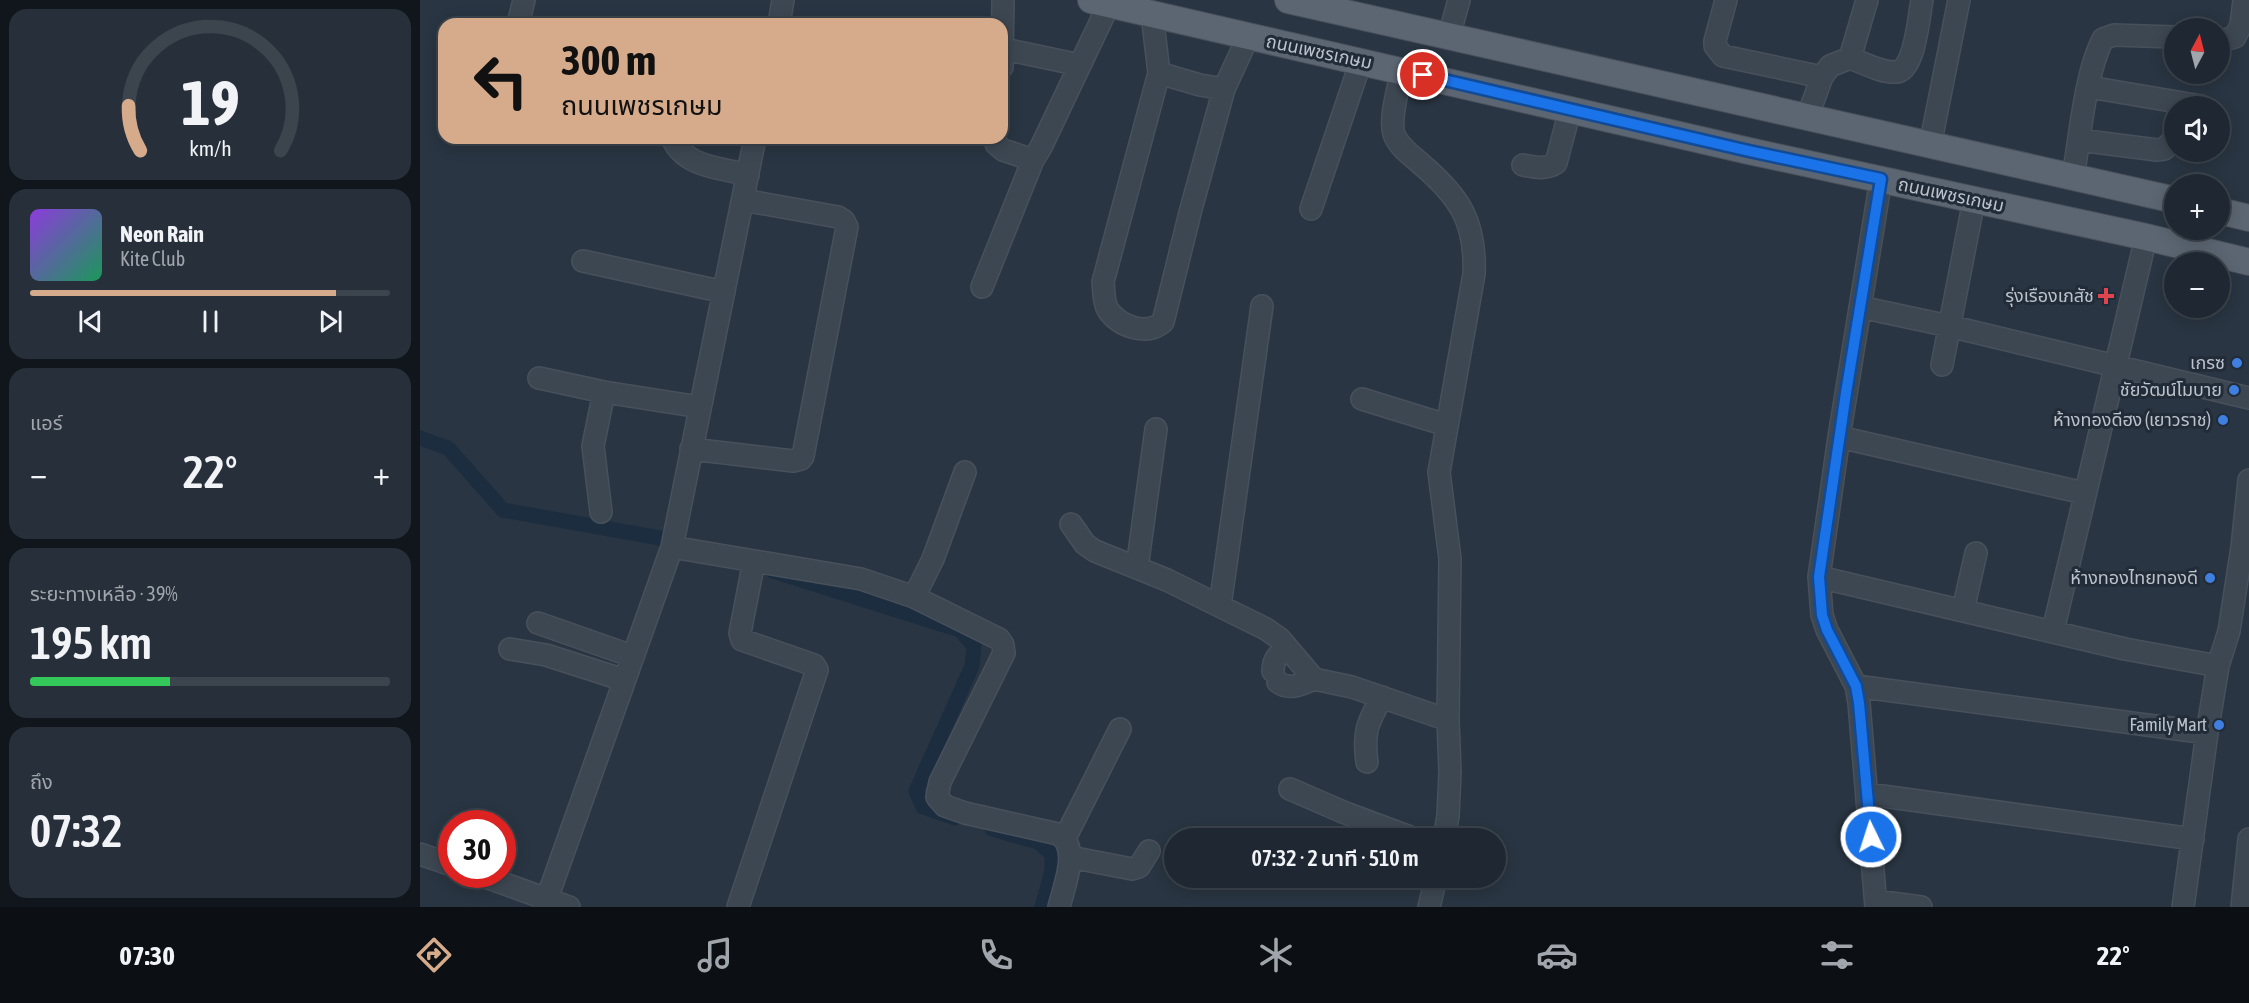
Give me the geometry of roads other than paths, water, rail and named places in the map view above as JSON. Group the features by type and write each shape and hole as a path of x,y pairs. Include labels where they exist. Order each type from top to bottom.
{"main road":[{"path":"1288,0 1319,3 1449,36 2164,198"},
{"name":"ถนนเพชรเกษม","path":"1100,2 2249,262"},
{"path":"2230,213 2249,218"}],"street":[{"path":"520,18 524,0"},
{"path":"779,18 783,0"},
{"path":"1002,0 1002,18"},
{"path":"1449,36 1459,0"},
{"path":"1726,0 1715,41 1715,46 1723,56 1822,77"},
{"path":"1850,58 1867,0"},
{"path":"1807,118 1822,77 1830,66 1850,58 1883,70 1896,72 1902,70 1910,60 1922,0"},
{"path":"1930,146 1959,0"},
{"path":"2230,38 2235,37 2241,25 2244,0"},
{"path":"982,287 1033,160 1080,64 1100,2"},
{"path":"1152,14 1159,73 1103,282 1107,309 1119,321 1146,330 1157,328 1163,322 1224,89 1248,37"},
{"path":"2073,177 2089,87 2098,48 2103,39 2107,36 2164,37"},
{"path":"1008,58 1080,64"},
{"path":"1311,209 1361,61"},
{"path":"1402,70 1392,120 1394,133 1402,148 1439,179 1462,209 1472,232 1475,249 1474,274 1439,472 1450,559 1448,816 1446,828"},
{"path":"1159,73 1200,85 1224,89"},
{"path":"2089,87 2164,102"},
{"path":"1523,165 1541,168 1557,163 1570,110"},
{"path":"2079,140 2164,149"},
{"path":"675,144 687,159 748,175"},
{"path":"545,903 673,542 755,144"},
{"path":"996,144 1003,150 1033,160"},
{"path":"1881,179 1819,577 1822,615 1827,630 1856,686 1868,794 1876,904 1921,907"},
{"path":"691,449 793,461 803,456 847,227 844,221 838,218 743,200"},
{"path":"1942,365 1974,200"},
{"path":"2054,631 2084,493 2146,237"},
{"path":"583,261 724,292"},
{"path":"1220,606 1263,306"},
{"path":"1860,307 2249,398"},
{"path":"539,378 604,392 700,407"},
{"path":"602,512 593,446 604,392"},
{"path":"1362,399 1446,425"},
{"path":"1137,568 1156,429"},
{"path":"1839,437 2084,493"},
{"path":"914,597 933,559 965,472"},
{"path":"2183,907 2218,666 2229,631 2242,548 2249,480"},
{"path":"1071,524 1085,544 1167,580 1266,629 1280,639 1314,679"},
{"path":"673,542 754,561 861,579 914,597 999,639 1004,645 1004,653 936,791 937,797 945,806 965,813 1058,834 1067,848 1119,868 1139,867 1149,851"},
{"path":"1963,610 1976,553"},
{"path":"738,907 817,670 814,665 742,640 740,633 754,561"},
{"path":"1819,577 2125,649 2218,666"},
{"path":"538,622 633,656"},
{"path":"1287,648 1276,656 1273,664 1276,677 1282,686 1289,687 1314,679 1352,687 1448,720"},
{"path":"510,649 546,655 624,680"},
{"path":"1856,686 2207,733"},
{"path":"1367,762 1364,742 1366,728 1382,697"},
{"path":"1059,907 1067,848 1120,729"},
{"path":"1290,789 1386,828"},
{"path":"1868,794 2193,839"},
{"path":"2242,907 2249,839"},
{"path":"420,854 438,860"},
{"path":"510,888 545,903 569,907"},
{"path":"1429,907 1434,888"}],"waterway":[{"path":"420,438 448,448 503,510 682,542"},
{"path":"773,571 960,630 974,646 972,666 916,791 923,807 955,818"},
{"path":"992,829 1038,842 1052,854 1052,871 1042,907"}],"place":[{"name":"รุ่งเรืองเภสัช","path":"2106,296"},
{"name":"เกรซ","path":"2237,363"},
{"name":"ชัยวัฒน์โมบาย","path":"2234,390"},
{"name":"ห้างทองดีฮง (เยาวราช)","path":"2223,420"},
{"name":"ห้างทองไทยทองดี","path":"2210,578"},
{"name":"Family Mart","path":"2219,725"}]}
